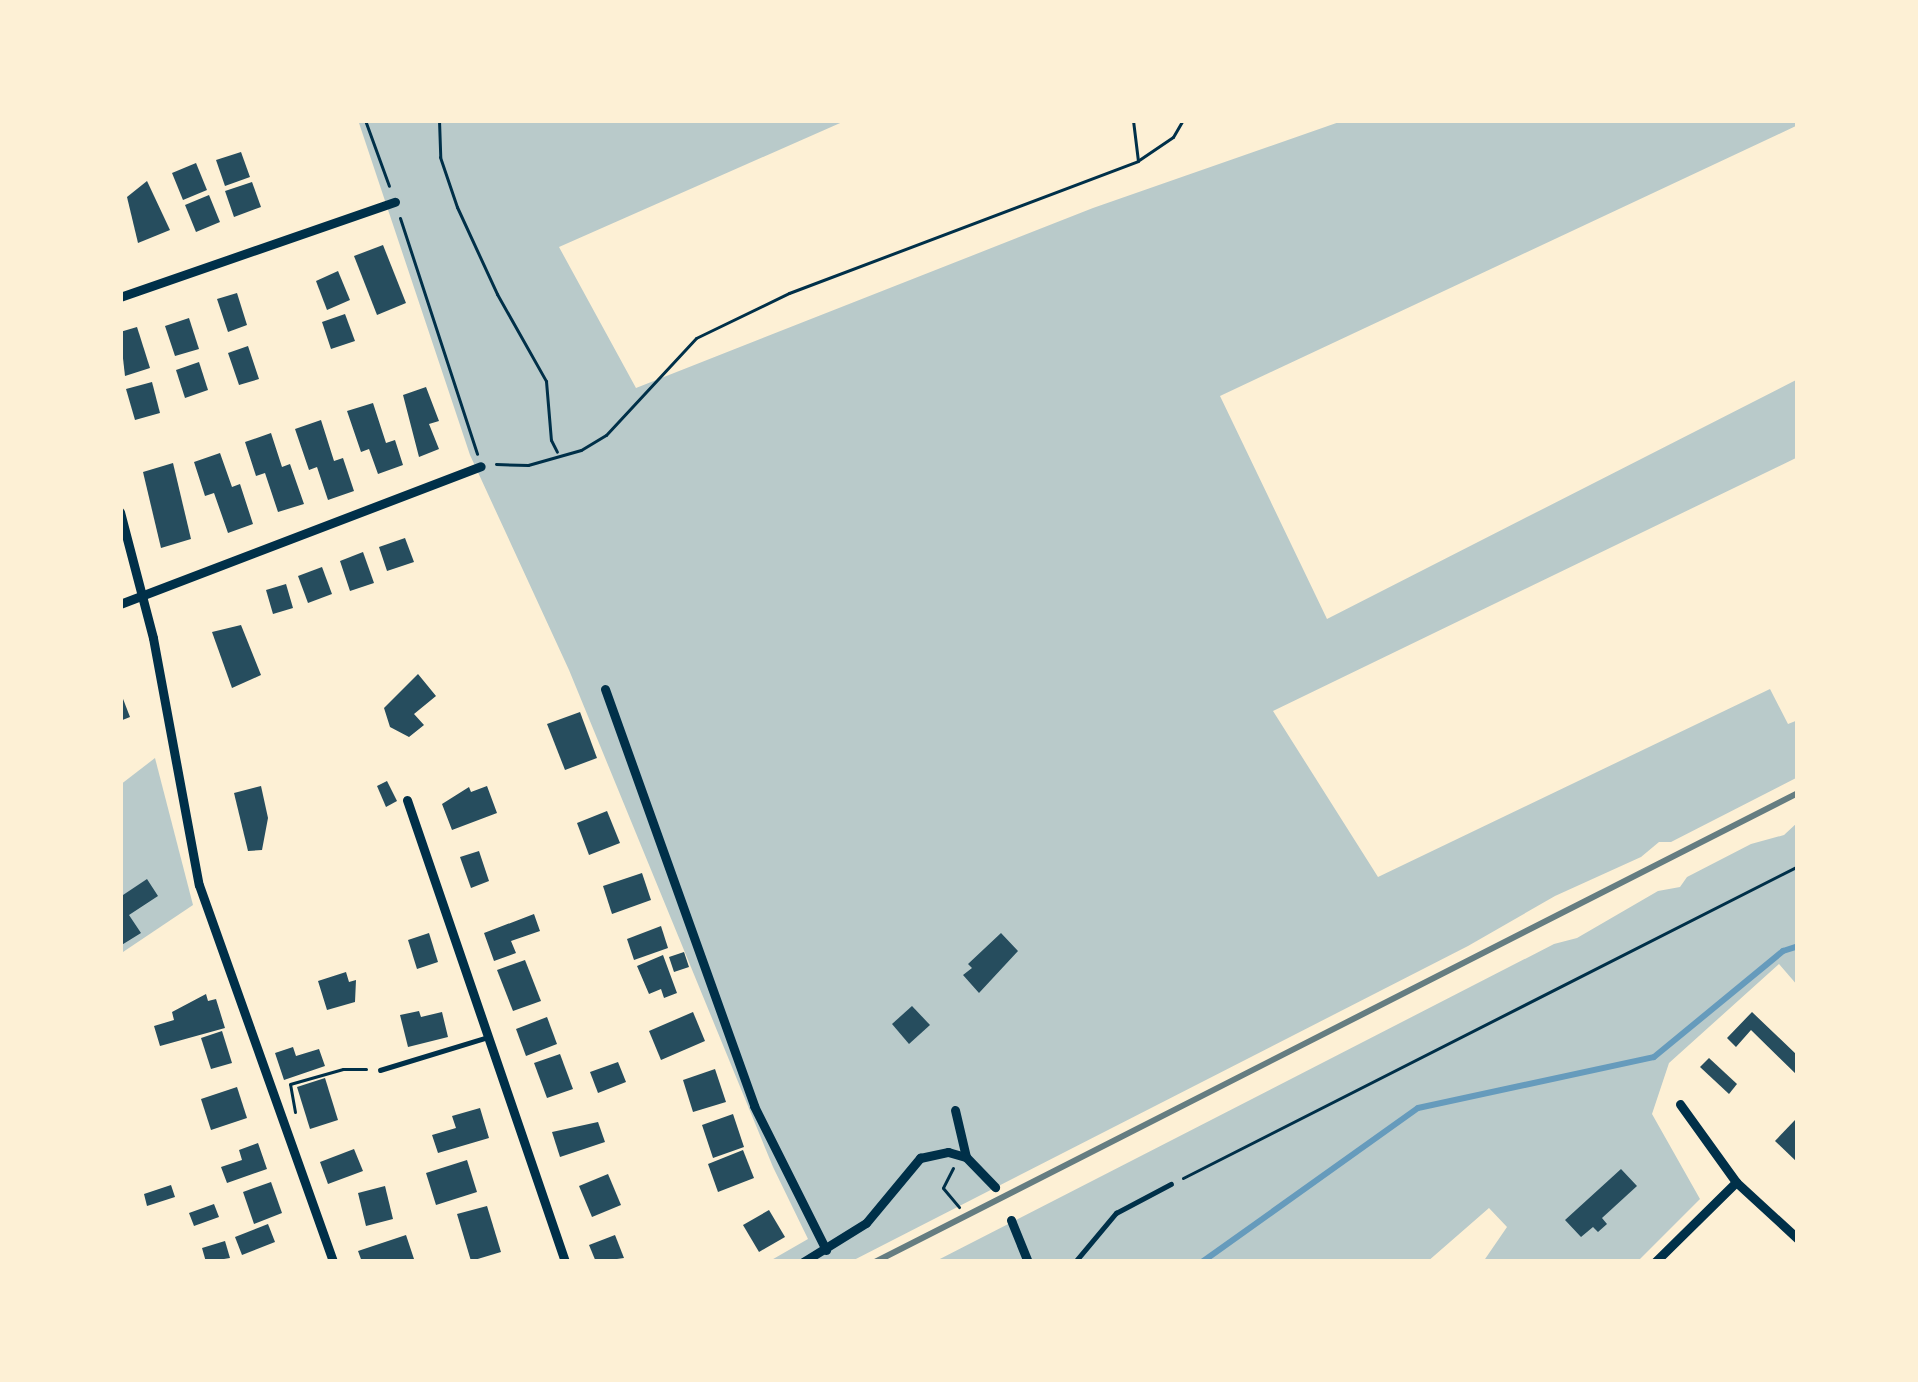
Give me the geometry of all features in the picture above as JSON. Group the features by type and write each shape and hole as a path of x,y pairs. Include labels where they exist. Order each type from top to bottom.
{"street":[{"path":"120,296 395,202"},
{"path":"120,604 482,466"},
{"path":"120,512 153,638 199,884 333,1262"},
{"path":"604,689 754,1106 826,1250"},
{"path":"406,800 565,1262"},
{"path":"1680,1104 1736,1181 1798,1239"},
{"path":"955,1110 966,1156 994,1187"},
{"path":"803,1262 858,1230 920,1158 941,1152 966,1156"},
{"path":"1655,1262 1736,1181"},
{"path":"1011,1220 1028,1262"}],"lane":[{"path":"380,1070 488,1037"},
{"path":"1075,1262 1106,1222 1171,1184"}],"path":[{"path":"365,120 482,466 529,465 581,450 606,435 696,338 913,242 1138,161 1173,137 1184,120"},
{"path":"439,120 440,157 458,207 546,381 550,440 559,454"},
{"path":"1133,120 1138,161"},
{"path":"1171,1184 1798,866"},
{"path":"282,1116 299,1111 290,1084 343,1069 380,1070"},
{"path":"944,1167 961,1170"},
{"path":"953,1167 943,1188 958,1207"}],"shaded area":[{"path":"358,120 847,120 559,247 636,388 1093,208 1345,120 1798,120 1798,125 1220,396 1327,619 1798,379 1798,457 1273,711 1378,877 1770,689 1788,724 1798,720 1798,777 1671,842 1659,842 1641,857 1555,896 1468,946 850,1262 768,1262 808,1239 773,1167 569,670 470,455"},
{"path":"155,758 193,905 120,954 120,785"},
{"path":"1798,822 1798,986 1779,964 1669,1063 1652,1114 1700,1199 1637,1262 1483,1262 1507,1227 1489,1208 1427,1262 934,1262 1554,944 1577,938 1658,891 1680,887 1687,877 1751,844 1784,835"}],"building":[{"path":"241,152 250,177 225,186 216,160"},
{"path":"196,163 207,190 183,200 172,173"},
{"path":"147,181 170,230 138,243 127,197"},
{"path":"252,182 261,207 234,217 225,191"},
{"path":"209,195 220,222 196,232 185,205"},
{"path":"383,245 406,303 377,315 354,256"},
{"path":"338,271 350,300 327,310 316,281"},
{"path":"237,293 247,325 228,332 217,299"},
{"path":"345,314 355,341 331,349 322,322"},
{"path":"189,318 199,349 175,356 165,326"},
{"path":"137,327 150,368 125,376 120,332"},
{"path":"248,346 259,379 239,385 228,353"},
{"path":"199,362 208,390 185,398 176,370"},
{"path":"152,382 160,413 135,420 126,389"},
{"path":"426,387 439,421 429,424 439,449 419,457 403,395"},
{"path":"373,403 386,443 395,440 403,465 378,474 369,449 361,452 347,411"},
{"path":"321,420 334,461 343,458 354,491 328,500 317,467 309,470 295,429"},
{"path":"271,433 282,467 290,464 304,504 278,512 265,473 256,476 245,442"},
{"path":"220,453 232,487 240,484 253,524 228,533 214,493 205,496 194,462"},
{"path":"173,463 191,539 161,548 143,472"},
{"path":"405,538 414,562 387,571 379,547"},
{"path":"363,552 374,583 350,591 340,561"},
{"path":"322,567 332,594 308,603 298,576"},
{"path":"286,584 293,608 273,614 266,590"},
{"path":"241,625 261,675 232,688 212,632"},
{"path":"418,674 436,696 414,714 424,725 409,737 390,727 384,708"},
{"path":"120,691 130,717 120,721"},
{"path":"580,712 597,758 565,770 547,724"},
{"path":"387,781 397,801 386,807 377,786"},
{"path":"261,786 268,818 262,850 248,851 234,793"},
{"path":"487,786 497,813 452,830 442,804 469,787 471,792"},
{"path":"607,811 620,843 589,855 577,823"},
{"path":"479,851 489,881 471,888 460,857"},
{"path":"642,873 651,900 612,914 603,886"},
{"path":"147,879 158,896 129,915 141,933 120,946 120,897"},
{"path":"534,914 540,931 511,941 516,953 494,961 484,933"},
{"path":"661,926 668,948 634,960 627,939"},
{"path":"429,933 438,962 417,969 408,940"},
{"path":"1001,933 1018,951 979,993 963,975 972,968 968,964"},
{"path":"684,952 689,967 674,972 669,957"},
{"path":"663,955 677,993 664,998 661,989 649,994 637,966"},
{"path":"525,960 541,1001 513,1011 497,970"},
{"path":"346,972 349,982 356,980 355,1002 327,1010 318,981"},
{"path":"206,994 208,1001 216,999 225,1028 160,1046 154,1026 174,1020 172,1012"},
{"path":"912,1006 930,1025 909,1044 892,1024"},
{"path":"419,1011 421,1017 442,1012 448,1037 408,1047 400,1015"},
{"path":"693,1012 705,1041 661,1060 649,1031"},
{"path":"1752,1012 1798,1056 1798,1076 1751,1030 1736,1047 1727,1038"},
{"path":"547,1017 557,1044 526,1056 516,1029"},
{"path":"222,1031 232,1063 211,1069 201,1038"},
{"path":"293,1047 296,1056 319,1049 325,1066 284,1080 275,1053"},
{"path":"560,1054 573,1089 547,1098 534,1063"},
{"path":"1709,1058 1737,1084 1729,1094 1700,1067"},
{"path":"618,1062 626,1082 598,1093 590,1072"},
{"path":"715,1069 726,1102 693,1112 683,1080"},
{"path":"325,1078 338,1120 310,1129 297,1087"},
{"path":"237,1087 247,1118 211,1130 201,1099"},
{"path":"480,1108 489,1138 438,1153 432,1135 456,1128 452,1116"},
{"path":"733,1114 744,1147 713,1158 702,1125"},
{"path":"1795,1120 1798,1123 1798,1163 1775,1141"},
{"path":"598,1122 605,1142 560,1157 552,1132"},
{"path":"258,1143 267,1169 227,1183 221,1167 242,1160 239,1150"},
{"path":"354,1149 363,1171 328,1184 320,1162"},
{"path":"743,1150 754,1178 718,1192 708,1164"},
{"path":"467,1160 477,1192 436,1205 426,1173"},
{"path":"1621,1169 1637,1186 1602,1218 1607,1224 1581,1237 1565,1220"},
{"path":"608,1174 621,1205 592,1217 579,1186"},
{"path":"271,1182 282,1213 254,1224 243,1192"},
{"path":"171,1185 175,1197 147,1206 144,1194"},
{"path":"385,1186 393,1219 366,1226 358,1193"},
{"path":"214,1204 219,1217 194,1226 189,1213"},
{"path":"487,1206 501,1252 471,1261 457,1214"},
{"path":"769,1210 785,1237 759,1252 743,1225"},
{"path":"268,1224 275,1242 242,1255 235,1237"},
{"path":"406,1235 415,1262 362,1262 358,1251"},
{"path":"615,1235 624,1258 596,1262 589,1245"},
{"path":"225,1241 230,1258 206,1262 202,1248"}],"waterway":[{"path":"1202,1262 1418,1108 1654,1057 1783,951 1798,946"}],"railway":[{"path":"875,1262 1798,793"}]}
